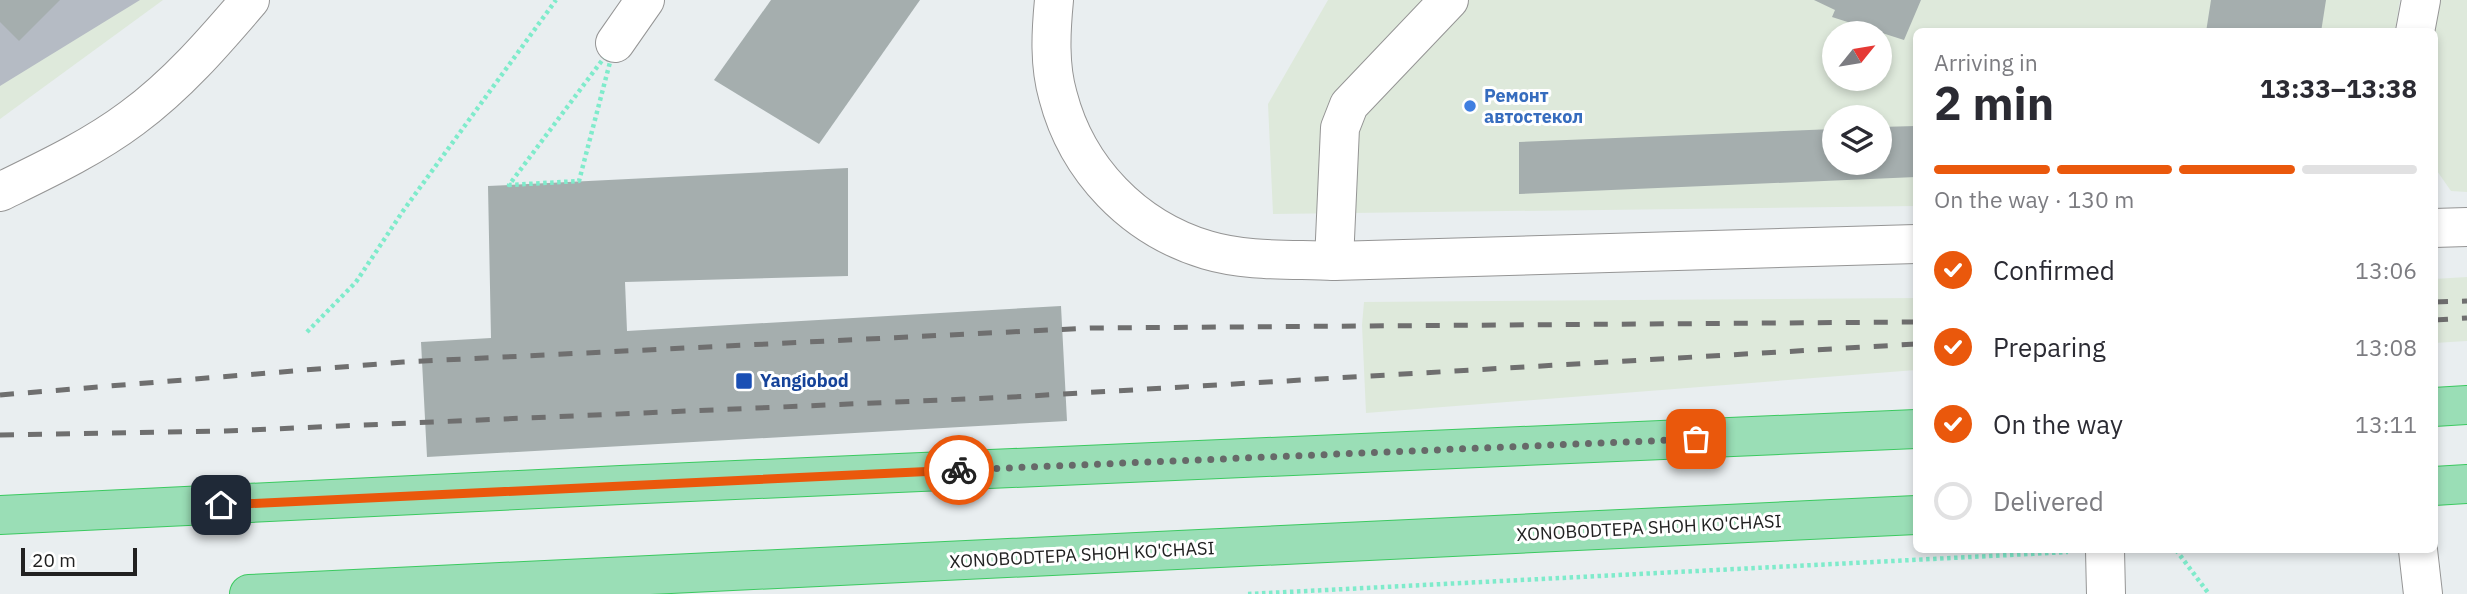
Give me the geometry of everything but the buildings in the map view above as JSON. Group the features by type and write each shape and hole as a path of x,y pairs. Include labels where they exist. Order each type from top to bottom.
{"highway":[{"path":"2438,407 2467,405"},
{"path":"0,515 635,484 1913,429"},
{"path":"2438,485 2467,485"},
{"name":"XONOBODTEPA SHOH KO'CHASI","path":"249,594 1913,516"}],"street":[{"path":"0,192 98,141 131,119 159,97 214,42 250,0"},
{"path":"615,43 645,0"},
{"path":"1054,0 1052,49 1057,94 1076,145 1110,192 1156,226 1206,250 1237,256 1334,261 1913,244"},
{"path":"1334,261 1340,128 1349,106 1449,0"},
{"path":"2416,28 2421,0"},
{"path":"2438,228 2467,227"},
{"path":"2089,553 2106,594"},
{"path":"2418,553 2423,594"}],"path":[{"path":"307,332 356,282 403,211 556,0"},
{"path":"615,43 579,181 509,185 517,174 615,43"},
{"path":"1248,594 2049,553"},
{"path":"2178,553 2209,594"}],"shaded area":[{"path":"0,0 163,0 0,119"},
{"path":"0,0 140,0 0,86"},
{"path":"1328,0 2400,0 2395,28 1913,28 1913,206 1273,214 1268,104"},
{"path":"2441,0 2467,0 2467,192 2451,191 2438,172 2438,28 2435,28"},
{"path":"2467,277 2467,341 2438,343 2438,279"},
{"path":"1913,298 1913,370 1366,413 1362,325 1364,302"}],"railway":[{"path":"2438,302 2467,301"},
{"path":"2438,320 2467,318"},
{"path":"0,395 403,362 1090,328 1913,322"},
{"path":"0,435 225,431 1012,397 1913,344"}],"way so far":[{"path":"959,470 1696,439"}],"place":[{"name":"Ремонт автостекол","path":"1470,106"},
{"name":"Yangiobod","path":"744,381"}],"route":[{"path":"221,505 959,470"}]}
